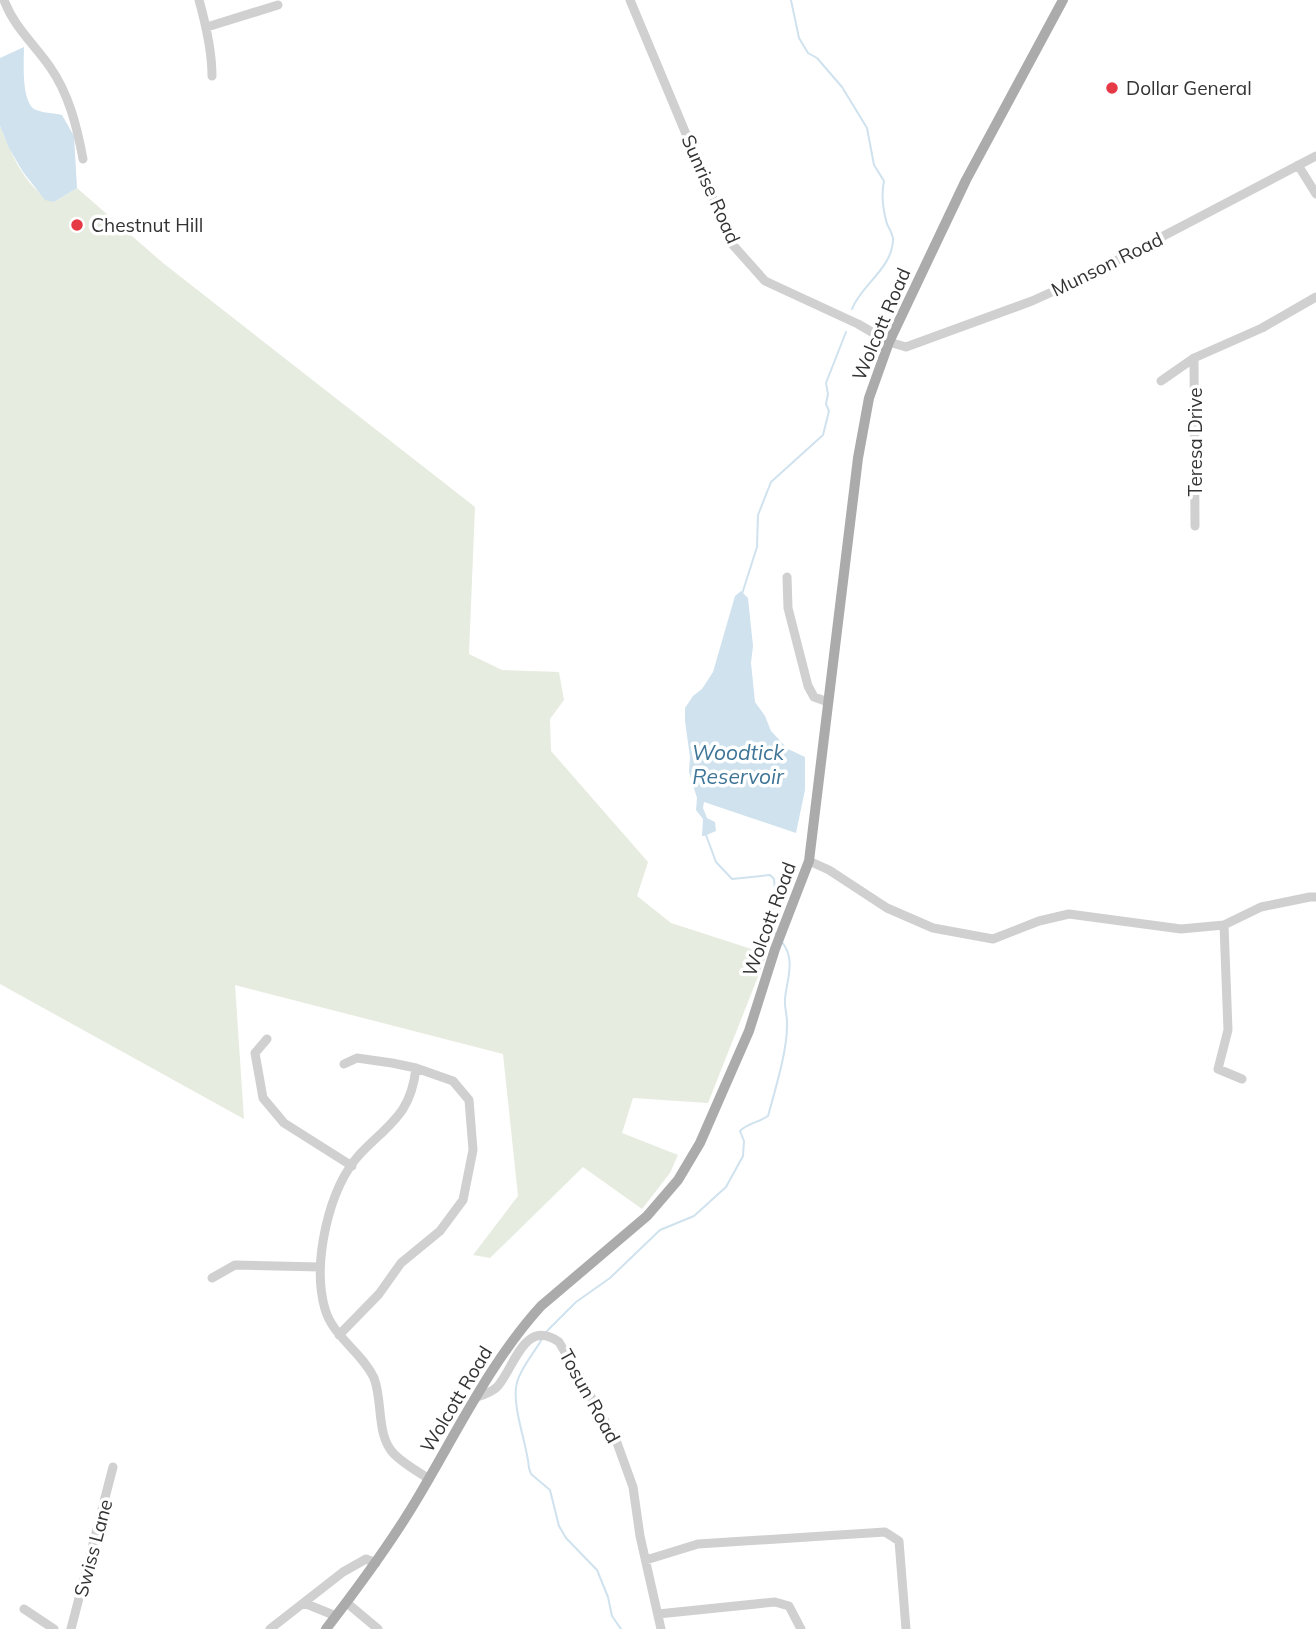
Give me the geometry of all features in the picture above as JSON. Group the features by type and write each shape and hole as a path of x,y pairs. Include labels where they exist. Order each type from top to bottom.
{"main road":[{"name":"Wolcott Road","path":"326,1629 394,1537 513,1340 534,1313 647,1216 678,1180 700,1143 747,1034 782,929 809,861 858,458 869,398 889,342 966,180 1063,0"}],"street":[{"path":"4,0 17,26 52,69 67,98 77,127 83,159"},
{"path":"199,0 206,27 212,76"},
{"name":"Sunrise Road","path":"631,0 732,244 765,281 858,324 889,342"},
{"path":"206,27 278,5"},
{"name":"Munson Road","path":"889,342 906,347 1032,301 1087,276 1316,156"},
{"path":"1298,165 1316,194"},
{"name":"Teresa Drive","path":"1161,381 1194,358 1262,328 1316,297"},
{"name":"Teresa Drive","path":"1194,358 1195,526"},
{"path":"786,577 788,608 808,687 814,696 828,702"},
{"path":"809,861 829,870 887,908 933,928 993,939 1039,921 1069,914 1181,929 1224,925 1261,907 1316,898"},
{"path":"1224,925 1228,1030 1219,1069 1242,1079"},
{"path":"267,1039 255,1053 263,1098 284,1123 352,1166"},
{"path":"339,1335 379,1294 401,1263 440,1231 463,1200 473,1150 469,1100 453,1081 416,1068 357,1058 344,1064"},
{"path":"416,1068 414,1088 400,1115 359,1156 341,1184 323,1236 320,1289 326,1313 339,1335 360,1356 374,1379 383,1431 392,1452 429,1479"},
{"path":"212,1278 235,1265 320,1267"},
{"name":"Tosun Road","path":"477,1398 496,1388 522,1347 538,1335 556,1340 616,1440 633,1488 661,1629"},
{"name":"Swiss Lane","path":"71,1629 113,1467"},
{"path":"646,1560 698,1544 885,1532 898,1541 906,1629"},
{"path":"270,1629 343,1572 366,1559 376,1563"},
{"path":"658,1614 775,1602 789,1606 801,1629"},
{"path":"304,1603 336,1616"},
{"path":"347,1603 378,1629"},
{"path":"24,1609 54,1629"}],"shaded area":[{"path":"0,126 21,170 35,189 54,202 77,188 163,263 475,507 469,654 502,670 559,672 564,700 550,719 551,751 648,862 637,896 671,923 767,954 708,1103 633,1098 622,1133 678,1155 670,1173 642,1209 583,1167 490,1258 473,1255 518,1196 503,1054 235,985 244,1119 0,984"}],"water":[{"path":"24,47 24,80 30,104 34,109 62,115 74,136 77,188 54,202 45,200 23,172 0,126 0,58"},
{"name":"Woodtick Reservoir","path":"741,591 748,598 755,702 771,731 788,749 805,757 805,790 796,833 704,802 707,818 715,822 716,831 702,836 703,819 696,810 697,798 689,772 685,708 713,672 735,596"}],"waterway":[{"path":"791,0 799,38 808,53 817,58 842,87 867,128 874,165 884,181 883,202 887,224 893,237 892,249 888,259 852,309"},
{"path":"742,594 757,547 758,515 771,482 823,435 829,411 826,404 826,383 846,332"},
{"path":"706,835 716,862 732,879 770,875 774,879 776,900 769,922 776,935"},
{"path":"547,1331 576,1302 610,1278 660,1230 694,1216 726,1187 743,1156 744,1141 740,1131 768,1116 780,1071 785,1047 785,1002 790,969 789,956 782,942"},
{"path":"542,1339 517,1382 516,1402 529,1468 531,1474 550,1490 559,1526 566,1538 597,1570 612,1616 621,1629"}],"place":[{"name":"Dollar General","path":"1112,88"},
{"name":"Chestnut Hill","path":"77,225"}]}
